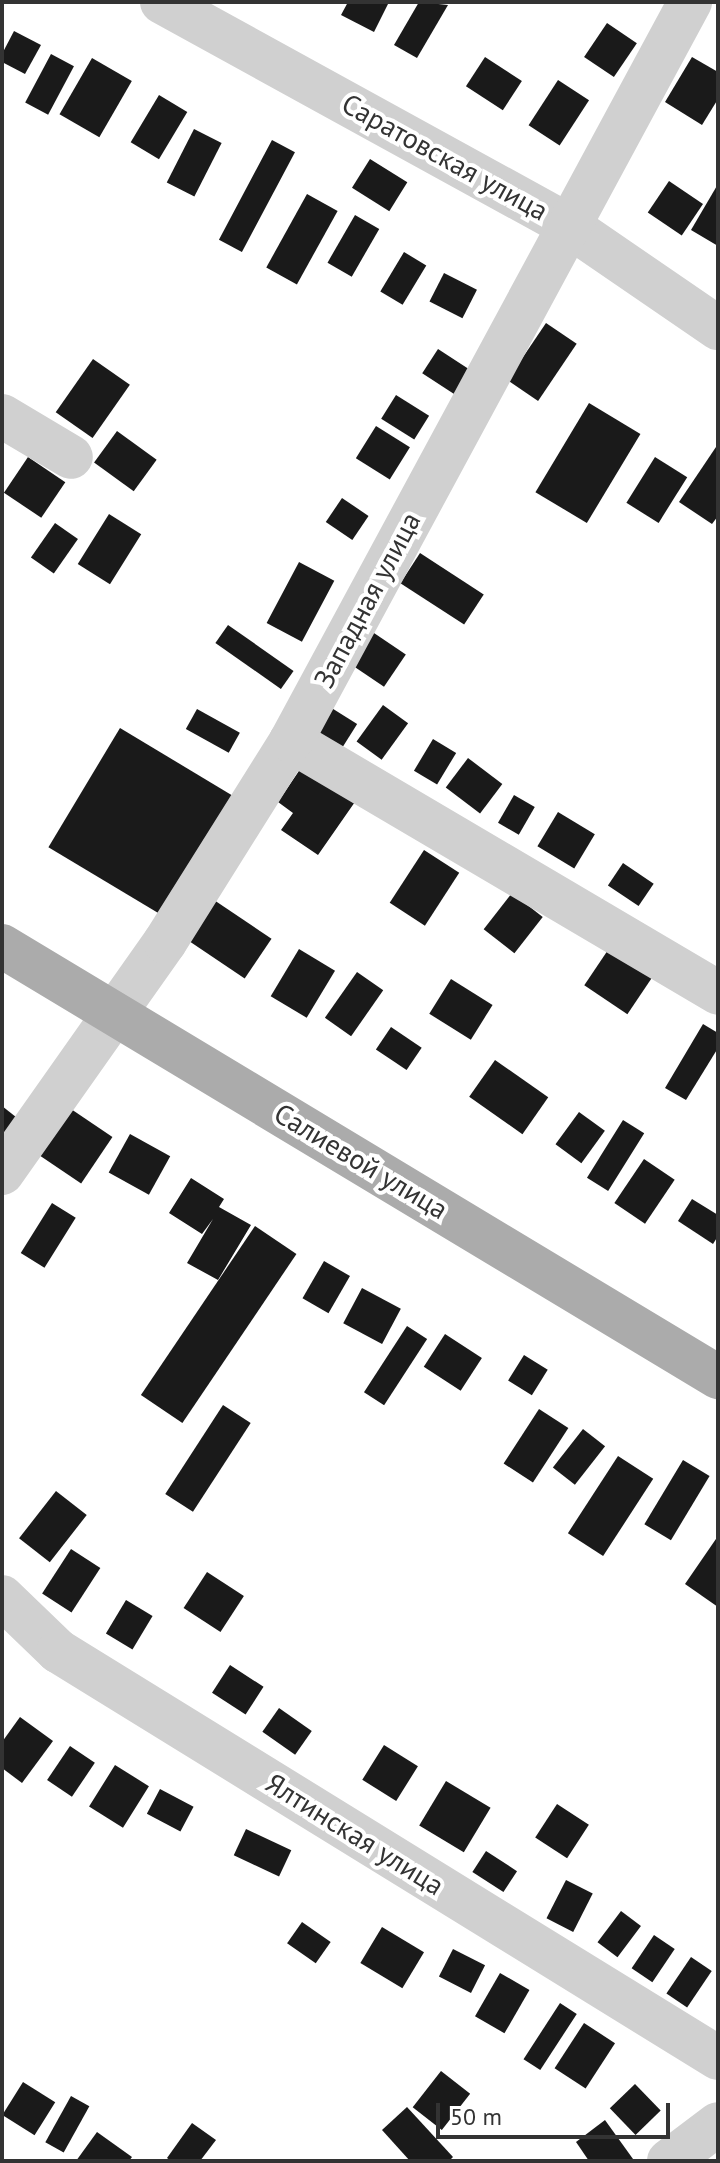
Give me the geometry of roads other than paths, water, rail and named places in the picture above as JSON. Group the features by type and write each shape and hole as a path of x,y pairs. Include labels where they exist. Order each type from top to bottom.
{"main road":[{"name":"Салиевой улица","path":"2,946 718,1377"}],"street":[{"name":"Саратовская улица","path":"162,2 569,226 718,328"},
{"name":"Западная улица","path":"2,1173 165,942 291,741 690,2"},
{"path":"2,416 71,457"},
{"path":"291,741 718,993"},
{"name":"Ялтинская улица","path":"2,1597 58,1651 718,2058"},
{"path":"669,2161 718,2124"}]}
